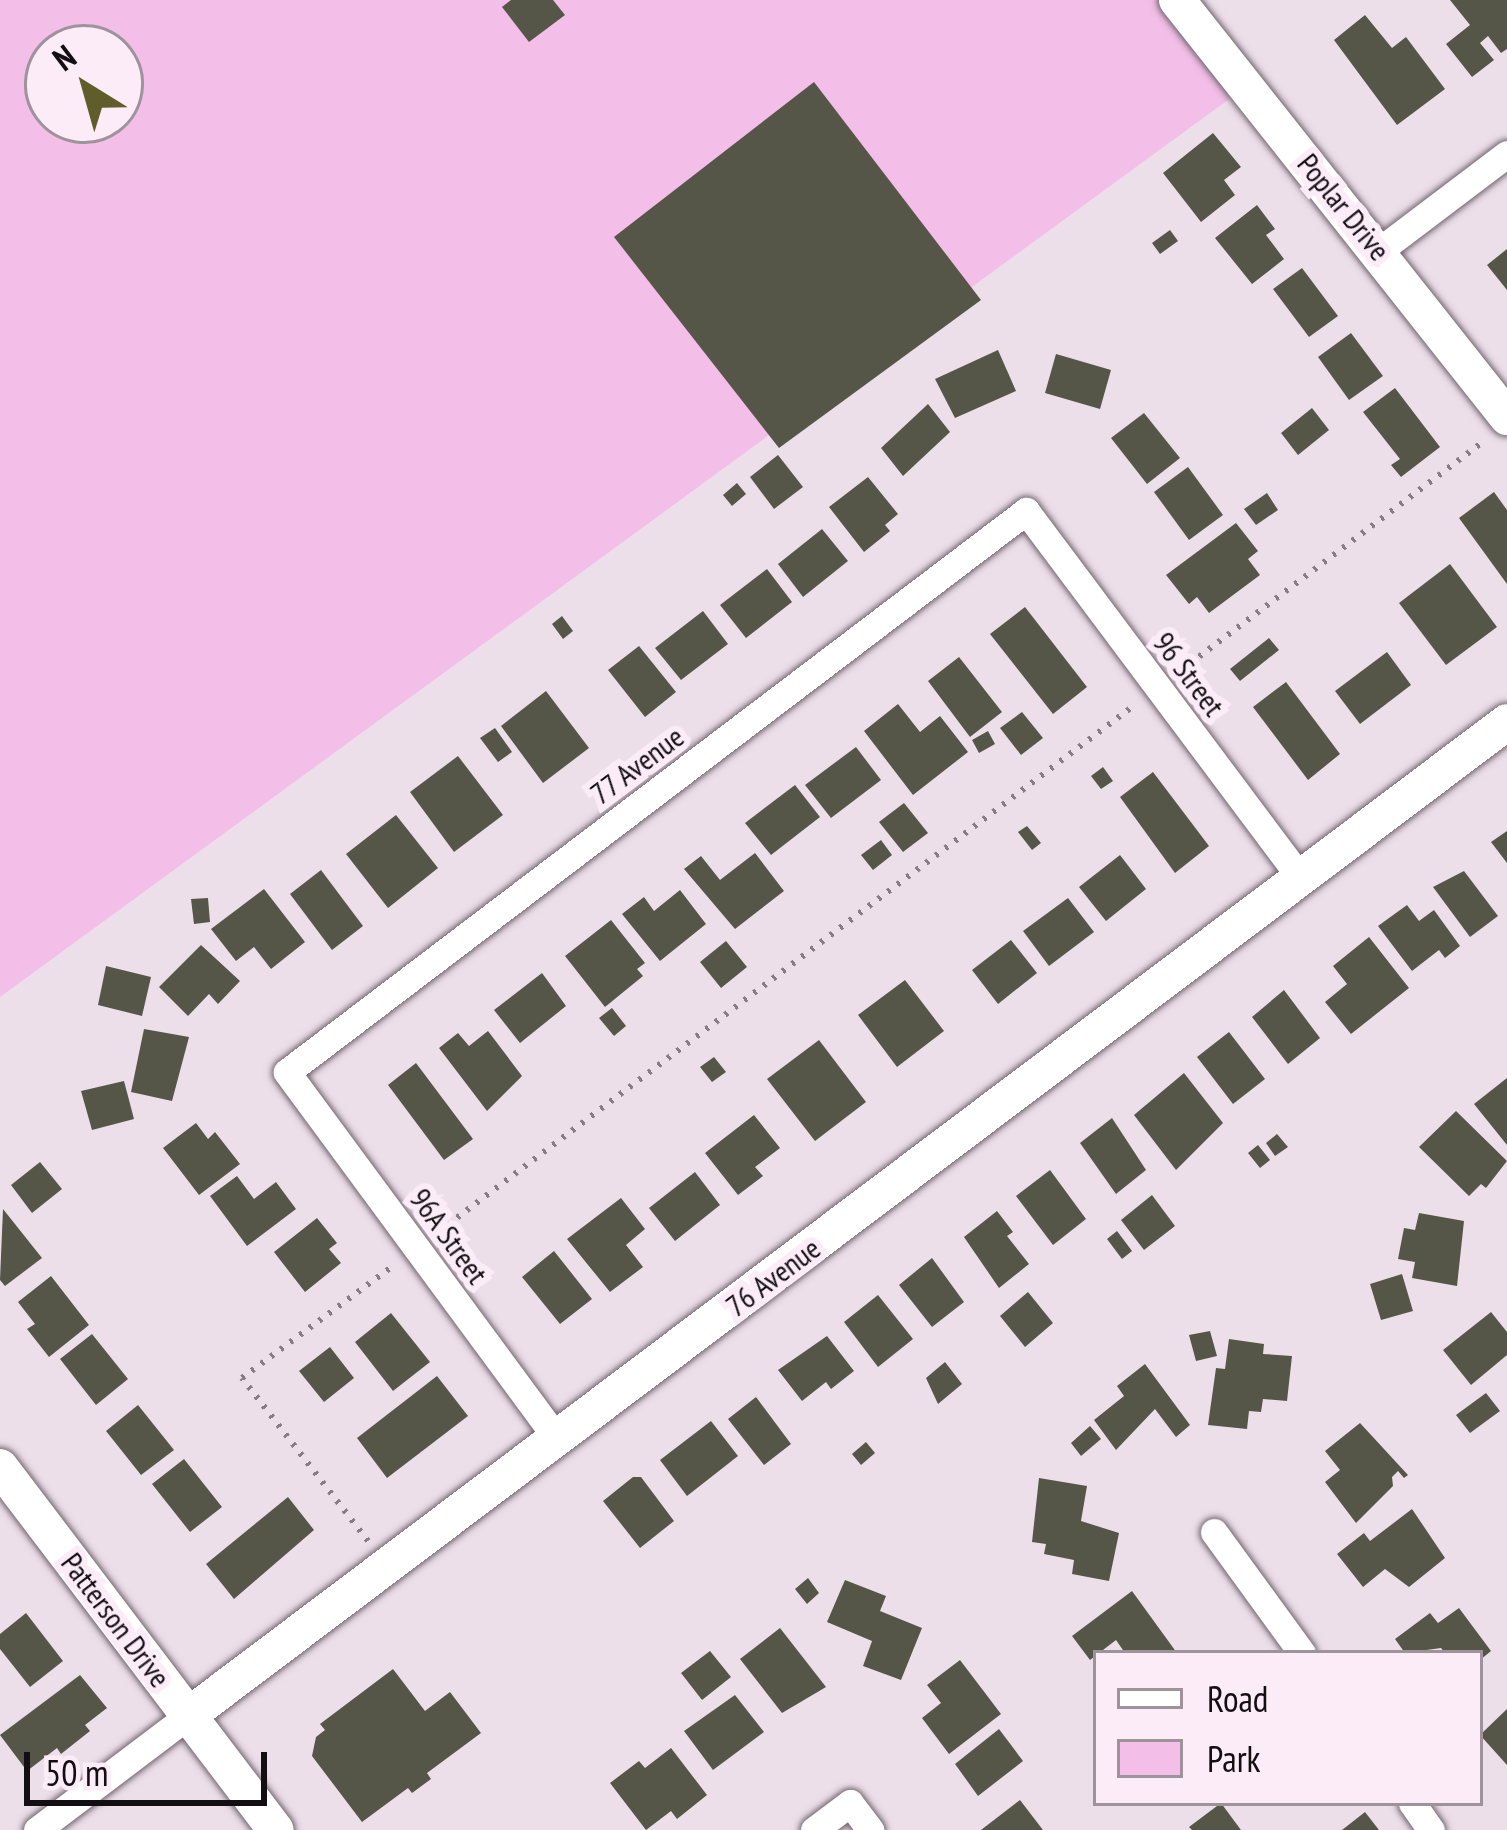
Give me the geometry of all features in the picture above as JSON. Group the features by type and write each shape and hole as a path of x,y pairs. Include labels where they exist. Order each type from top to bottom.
{"street":[{"name":"Poplar Drive","path":"1177,0 1379,250 1500,426"},
{"path":"1379,250 1507,154"},
{"name":"96 Street","path":"1027,511 1299,876"},
{"name":"77 Avenue","path":"286,1072 1027,511"},
{"name":"76 Avenue","path":"37,1830 1507,722"},
{"name":"96A Street","path":"286,1072 558,1440"},
{"name":"Patterson Drive","path":"0,1467 276,1830"},
{"path":"1214,1532 1300,1650"},
{"path":"814,1830 850,1803 870,1830"}],"path":[{"path":"388,1567 242,1378 1500,426"}],"green space":[{"path":"0,0 1177,0 1247,86 0,997"}],"building":[{"path":"511,0 553,0 565,15 529,42 502,7"},
{"path":"1450,0 1507,0 1507,49 1501,53 1488,36 1480,43 1494,60 1472,77 1446,44 1470,25"},
{"path":"1365,15 1392,48 1406,37 1445,89 1397,125 1334,40"},
{"path":"814,82 981,300 779,448 614,237"},
{"path":"1213,133 1241,167 1224,180 1235,195 1201,222 1163,173"},
{"path":"1257,205 1275,229 1266,235 1284,259 1252,284 1215,238"},
{"path":"1170,230 1178,241 1160,254 1152,243"},
{"path":"1507,249 1507,290 1487,265"},
{"path":"1302,268 1338,316 1309,337 1273,289"},
{"path":"1351,333 1383,376 1349,400 1318,357"},
{"path":"998,350 1016,391 955,418 935,379"},
{"path":"1056,354 1111,370 1100,409 1045,393"},
{"path":"1395,388 1440,447 1401,477 1391,465 1400,459 1363,412"},
{"path":"928,404 950,432 903,476 881,448"},
{"path":"1312,408 1329,430 1298,455 1281,433"},
{"path":"1144,413 1180,458 1147,484 1111,438"},
{"path":"778,455 803,487 774,509 750,477"},
{"path":"1188,467 1223,515 1189,540 1154,492"},
{"path":"868,477 898,514 885,525 890,531 864,552 829,507"},
{"path":"737,483 746,494 732,506 723,495"},
{"path":"1494,492 1507,510 1507,584 1459,518"},
{"path":"1267,493 1278,510 1256,525 1244,509"},
{"path":"1236,523 1258,551 1248,559 1260,575 1209,613 1197,597 1189,604 1166,575"},
{"path":"822,529 848,561 803,597 778,564"},
{"path":"1450,564 1497,627 1446,665 1399,603"},
{"path":"767,569 792,602 746,638 720,605"},
{"path":"1025,607 1087,687 1053,714 990,634"},
{"path":"703,611 728,644 681,680 655,648"},
{"path":"562,616 573,631 563,639 552,624"},
{"path":"1269,638 1279,650 1240,681 1230,669"},
{"path":"639,646 676,692 645,717 608,670"},
{"path":"1387,652 1411,685 1360,724 1335,691"},
{"path":"959,657 1002,712 970,737 928,681"},
{"path":"1286,682 1340,754 1308,780 1253,707"},
{"path":"546,691 589,748 543,783 501,726"},
{"path":"898,704 920,732 940,716 968,752 913,795 864,731"},
{"path":"1022,712 1043,738 1021,755 1000,728"},
{"path":"495,728 512,752 498,762 480,738"},
{"path":"988,731 995,744 979,753 972,740"},
{"path":"856,747 881,780 831,818 805,785"},
{"path":"458,756 503,815 454,852 410,792"},
{"path":"1103,767 1113,781 1101,789 1091,776"},
{"path":"1153,772 1209,846 1175,873 1120,797"},
{"path":"795,785 820,817 771,855 745,823"},
{"path":"904,803 928,833 903,852 879,822"},
{"path":"396,815 438,868 388,908 346,854"},
{"path":"1027,826 1041,843 1032,850 1018,832"},
{"path":"1507,831 1507,863 1491,842"},
{"path":"881,840 892,855 873,870 861,855"},
{"path":"755,853 784,891 735,929 684,869 701,856 720,880"},
{"path":"1120,855 1146,889 1106,921 1079,887"},
{"path":"321,870 363,926 332,950 290,894"},
{"path":"1464,871 1498,916 1470,937 1433,887"},
{"path":"264,889 305,942 271,969 254,947 236,961 211,929"},
{"path":"680,890 706,924 660,961 622,914 644,897 654,911"},
{"path":"208,898 210,922 194,924 191,899"},
{"path":"1068,898 1094,932 1049,966 1023,931"},
{"path":"1407,905 1419,921 1434,910 1460,946 1445,958 1439,950 1412,971 1378,926"},
{"path":"611,920 645,963 637,969 643,976 605,1007 565,956"},
{"path":"1369,937 1409,988 1351,1034 1325,1002 1347,984 1333,966"},
{"path":"1011,940 1037,973 998,1004 972,970"},
{"path":"726,941 747,967 721,988 700,962"},
{"path":"201,945 240,981 218,1004 209,994 188,1016 159,987"},
{"path":"106,966 151,977 142,1016 98,1005"},
{"path":"542,973 566,1006 520,1043 494,1010"},
{"path":"905,980 944,1031 897,1067 858,1015"},
{"path":"1284,990 1320,1038 1288,1064 1252,1017"},
{"path":"612,1008 626,1026 614,1036 599,1018"},
{"path":"144,1029 189,1037 172,1101 131,1092"},
{"path":"488,1031 522,1076 487,1111 439,1048 458,1033 469,1046"},
{"path":"1229,1032 1265,1079 1233,1104 1197,1057"},
{"path":"819,1040 866,1102 815,1141 767,1079"},
{"path":"714,1057 726,1072 712,1082 700,1067"},
{"path":"416,1063 473,1139 444,1160 388,1085"},
{"path":"1184,1073 1223,1123 1176,1170 1134,1115"},
{"path":"1507,1078 1507,1145 1474,1104"},
{"path":"124,1081 134,1119 92,1130 81,1091"},
{"path":"1456,1111 1507,1161 1486,1188 1481,1184 1469,1196 1419,1147"},
{"path":"754,1115 780,1148 755,1167 763,1176 738,1195 705,1153"},
{"path":"1112,1118 1146,1170 1116,1194 1080,1143"},
{"path":"196,1123 208,1139 215,1132 240,1164 199,1195 163,1148"},
{"path":"1277,1134 1288,1147 1275,1156 1266,1143"},
{"path":"1258,1145 1270,1160 1260,1168 1248,1153"},
{"path":"40,1162 62,1189 32,1213 11,1185"},
{"path":"1050,1170 1086,1219 1053,1245 1016,1196"},
{"path":"695,1172 720,1205 675,1241 649,1208"},
{"path":"237,1176 254,1199 276,1182 296,1209 247,1246 210,1196"},
{"path":"1152,1195 1175,1226 1144,1250 1121,1220"},
{"path":"621,1198 645,1229 626,1245 643,1267 610,1292 567,1239"},
{"path":"3,1209 42,1258 5,1286 0,1280"},
{"path":"997,1211 1013,1232 1007,1236 1029,1264 999,1288 964,1237"},
{"path":"1419,1213 1464,1221 1457,1286 1412,1278 1415,1262 1398,1259 1404,1228 1415,1230"},
{"path":"317,1218 337,1243 329,1249 341,1263 305,1292 274,1252"},
{"path":"1117,1231 1132,1251 1122,1259 1107,1239"},
{"path":"554,1251 592,1299 560,1324 522,1277"},
{"path":"932,1258 964,1302 932,1327 899,1285"},
{"path":"1402,1274 1413,1311 1381,1320 1370,1284"},
{"path":"51,1276 89,1325 49,1357 27,1329 35,1324 18,1302"},
{"path":"1028,1292 1053,1323 1025,1347 1000,1316"},
{"path":"878,1295 913,1339 878,1367 844,1322"},
{"path":"1491,1312 1507,1332 1507,1355 1471,1385 1443,1350"},
{"path":"391,1313 430,1362 393,1391 355,1342"},
{"path":"1210,1331 1217,1356 1196,1361 1189,1335"},
{"path":"92,1334 128,1379 96,1405 60,1359"},
{"path":"827,1336 854,1371 831,1389 826,1382 802,1401 778,1370"},
{"path":"1229,1339 1264,1344 1263,1354 1292,1356 1287,1401 1263,1399 1261,1412 1249,1411 1247,1429 1208,1425 1216,1368 1225,1369"},
{"path":"330,1347 354,1378 324,1402 299,1371"},
{"path":"945,1362 962,1384 938,1404 926,1378"},
{"path":"1145,1364 1190,1425 1176,1437 1155,1409 1116,1450 1094,1420 1124,1396 1117,1386"},
{"path":"437,1376 468,1416 387,1478 357,1438"},
{"path":"1486,1393 1500,1411 1470,1433 1456,1415"},
{"path":"756,1397 791,1444 764,1465 728,1419"},
{"path":"138,1405 174,1450 141,1475 106,1431"},
{"path":"711,1421 738,1456 687,1496 660,1460"},
{"path":"1360,1423 1408,1475 1404,1478 1398,1471 1392,1477 1393,1486 1356,1523 1325,1482 1340,1470 1325,1451"},
{"path":"1090,1426 1101,1439 1081,1456 1071,1443"},
{"path":"866,1442 875,1453 861,1465 852,1454"},
{"path":"184,1459 222,1507 190,1532 152,1484"},
{"path":"633,1477 641,1477 674,1521 640,1548 603,1501"},
{"path":"1039,1478 1087,1486 1081,1521 1119,1533 1109,1581 1072,1574 1074,1560 1044,1554 1046,1544 1032,1542"},
{"path":"288,1497 314,1530 234,1599 206,1564"},
{"path":"1412,1509 1445,1558 1409,1587 1385,1569 1363,1587 1337,1554 1364,1533 1370,1541"},
{"path":"808,1578 819,1593 807,1604 795,1589"},
{"path":"845,1580 886,1596 880,1611 922,1628 901,1680 863,1666 872,1641 827,1622"},
{"path":"1132,1591 1175,1650 1123,1650 1116,1640 1103,1650 1093,1650 1090,1660 1072,1636"},
{"path":"1459,1608 1491,1651 1483,1658 1483,1650 1403,1650 1395,1639 1430,1613 1438,1623"},
{"path":"26,1613 63,1661 30,1687 0,1649 0,1634"},
{"path":"780,1628 826,1687 782,1713 740,1659"},
{"path":"710,1651 731,1677 702,1700 681,1673"},
{"path":"960,1660 1001,1714 949,1754 922,1718 941,1703 927,1685"},
{"path":"393,1669 425,1711 450,1692 481,1733 427,1773 431,1779 412,1793 408,1788 362,1822 312,1756 316,1737 325,1730 320,1724"},
{"path":"80,1675 107,1708 85,1725 90,1731 61,1754 57,1748 27,1771 0,1735"},
{"path":"735,1695 764,1732 713,1770 684,1731"},
{"path":"1507,1709 1507,1765 1483,1738 1483,1732"},
{"path":"999,1729 1023,1761 978,1796 955,1764"},
{"path":"671,1748 707,1795 677,1819 671,1811 646,1830 610,1783 639,1761 645,1768"},
{"path":"1020,1800 1043,1830 981,1830"},
{"path":"1223,1806 1241,1830 1192,1830 1189,1827"},
{"path":"1365,1812 1379,1830 1342,1830"}]}
